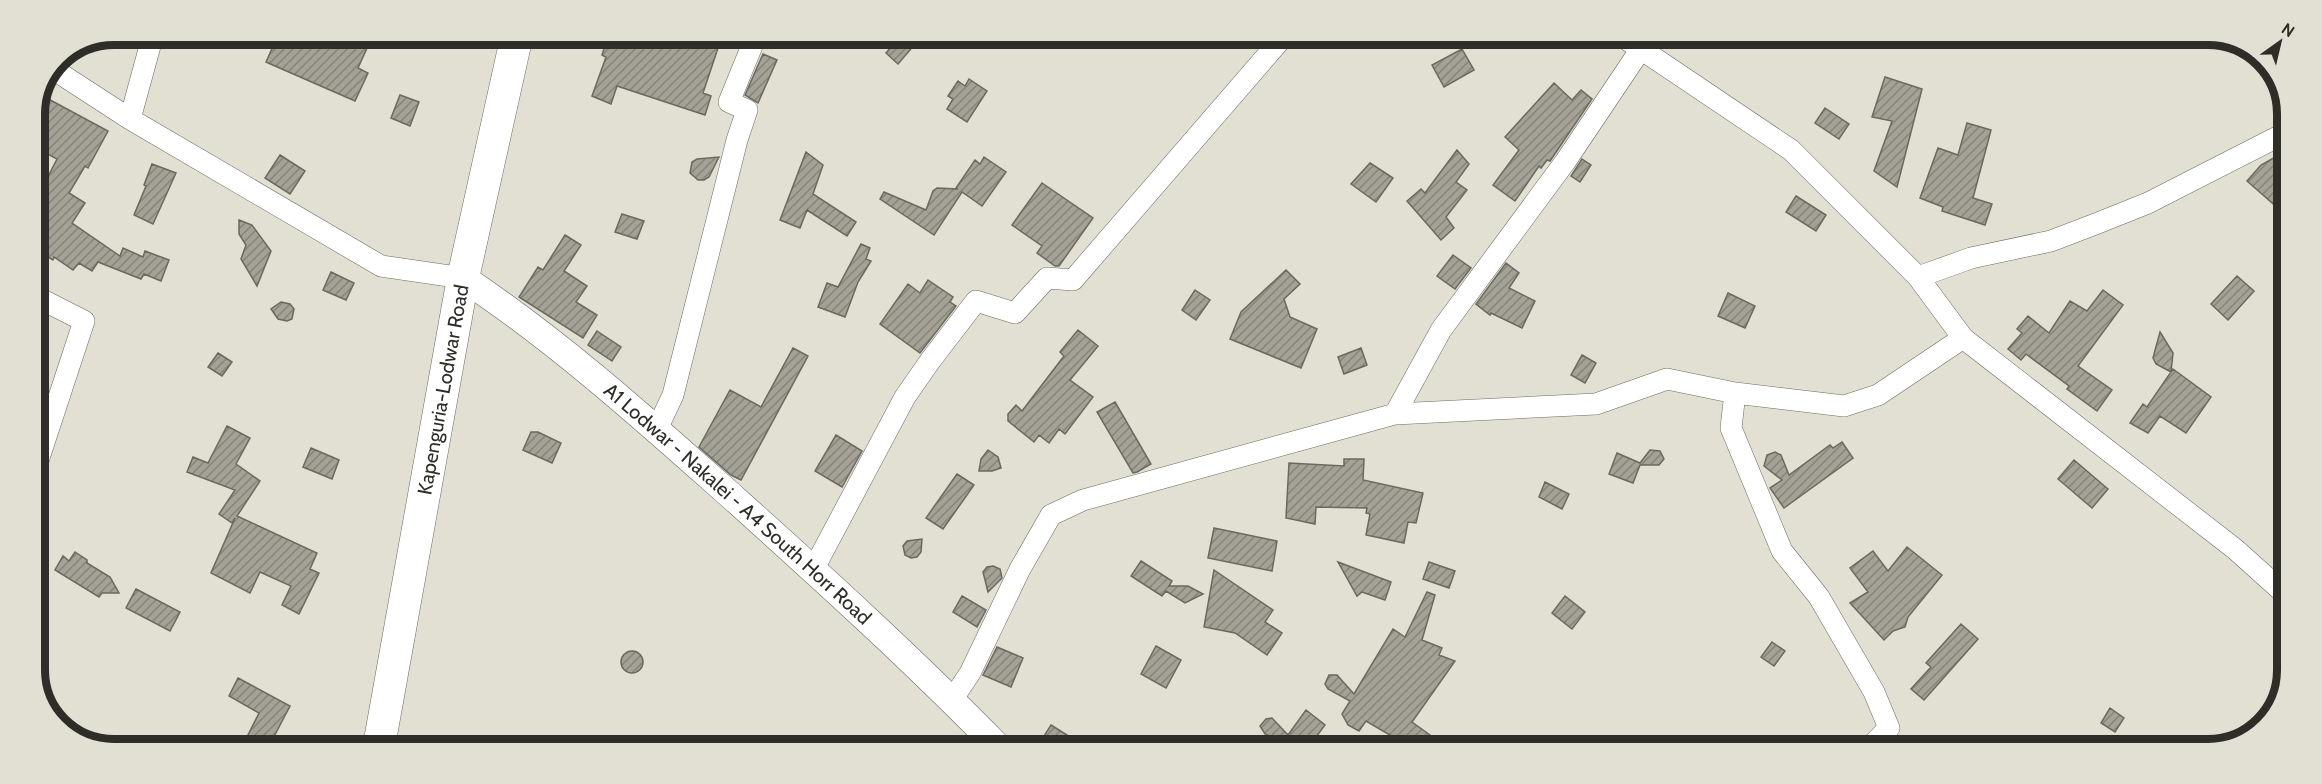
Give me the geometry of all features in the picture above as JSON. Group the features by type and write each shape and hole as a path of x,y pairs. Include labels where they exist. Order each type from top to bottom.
{"highway":[{"name":"Kapenguria-Lodwar Road","path":"380,739 463,278 515,45"}],"main road":[{"name":"A1 Lodwar - Nakalei - A4 South Horr Road","path":"463,278 512,310 657,429 813,570 952,700 990,739"}],"street":[{"path":"130,119 150,45"},
{"path":"657,429 673,395 736,140 747,110 729,102 752,45"},
{"path":"813,570 905,397 976,301 1015,313 1047,278 1073,280 1276,45"},
{"path":"1395,414 1442,330 1558,171 1644,45"},
{"path":"1646,45 1791,150 1918,277 1963,338 2235,549 2277,587"},
{"path":"59,73 130,119 381,266 463,278"},
{"path":"1918,277 1971,258 2052,241 2148,203 2277,137"},
{"path":"45,301 84,321 45,440"},
{"path":"952,700 970,673 1020,568 1051,515 1083,500 1395,414 1596,404 1667,379 1736,393 1844,406 1878,395 1963,338"},
{"path":"1736,393 1731,428 1782,551 1819,597 1874,692 1889,728 1878,739"}],"building":[{"path":"274,45 368,45 358,68 368,73 355,101 266,62"},
{"path":"605,45 709,45 718,48 703,93 711,96 705,115 617,86 611,104 592,96 606,57 602,55"},
{"path":"893,45 914,45 898,64 886,53"},
{"path":"1462,49 1474,70 1444,87 1432,65"},
{"path":"763,54 777,60 758,103 745,95"},
{"path":"1885,77 1922,89 1897,187 1874,171 1892,121 1872,117"},
{"path":"969,79 987,91 967,122 947,109 953,99 948,96 958,81 965,86"},
{"path":"1554,83 1572,100 1581,90 1592,99 1550,161 1547,160 1541,168 1539,166 1515,201 1493,185 1519,150 1505,137"},
{"path":"400,95 419,102 410,126 391,118"},
{"path":"47,98 108,131 88,168 85,166 69,193 85,203 72,223 120,256 123,248 143,257 145,251 169,260 161,281 144,274 141,279 98,262 92,271 79,263 73,270 54,257 53,260 45,256 45,182 57,159 45,152"},
{"path":"1825,108 1849,124 1839,139 1815,123"},
{"path":"1967,123 1991,130 1973,198 1992,204 1985,225 1942,211 1943,207 1920,198 1938,148 1958,155"},
{"path":"1457,150 1469,164 1456,182 1467,190 1446,217 1454,228 1441,240 1407,201 1421,189 1425,193"},
{"path":"806,152 823,165 813,194 856,222 847,236 807,210 800,228 780,220"},
{"path":"280,155 305,171 290,194 265,178"},
{"path":"2277,156 2277,207 2247,181 2261,165"},
{"path":"719,157 709,177 704,180 698,180 690,173 692,162 697,159"},
{"path":"984,157 1006,172 982,206 962,192 934,235 880,199 884,192 926,210 933,191 937,188 958,189 956,188 975,160 980,164"},
{"path":"1582,159 1591,165 1580,182 1571,176"},
{"path":"1370,163 1393,178 1376,202 1351,184"},
{"path":"152,164 176,173 153,224 134,215"},
{"path":"1042,183 1093,218 1059,266 1055,266 1037,253 1042,246 1012,225"},
{"path":"1796,196 1826,215 1816,231 1786,212"},
{"path":"622,214 644,221 637,239 615,232"},
{"path":"239,220 252,225 271,251 257,286 241,259 246,245 239,234"},
{"path":"565,235 581,245 564,271 587,286 576,302 597,315 583,338 519,297 538,267 543,270"},
{"path":"861,244 870,248 866,259 871,261 858,282 845,317 818,307 827,283 838,287"},
{"path":"1453,255 1471,268 1455,289 1437,276"},
{"path":"1506,263 1519,273 1509,288 1535,301 1522,328 1491,313 1490,315 1476,304"},
{"path":"1286,270 1300,284 1284,299 1290,317 1317,329 1301,368 1230,339 1241,312"},
{"path":"331,272 354,283 346,300 323,290"},
{"path":"2237,276 2254,291 2228,320 2211,304"},
{"path":"928,280 953,297 950,302 956,306 920,353 880,324 908,284 920,293"},
{"path":"1195,290 1210,300 1196,320 1182,310"},
{"path":"2103,290 2123,305 2078,366 2112,390 2097,411 2067,389 2069,386 2026,354 2021,360 2008,349 2022,333 2017,329 2028,316 2049,333 2070,301 2087,311"},
{"path":"1728,293 1755,306 1745,328 1718,316"},
{"path":"281,302 290,304 294,309 292,319 287,321 278,319 271,309"},
{"path":"1078,330 1098,346 1070,380 1093,397 1065,434 1059,429 1049,443 1039,435 1034,442 1008,421 1008,414 1016,405 1022,411 1064,356 1060,352"},
{"path":"597,331 621,347 612,361 588,345"},
{"path":"2160,332 2173,353 2171,372 2156,364 2153,358"},
{"path":"793,348 808,356 741,480 731,475 699,447 730,390 761,407"},
{"path":"1361,348 1367,365 1344,374 1338,357"},
{"path":"218,353 232,362 222,376 208,367"},
{"path":"1582,355 1596,363 1585,383 1571,375"},
{"path":"2173,369 2211,397 2186,433 2160,416 2148,433 2130,423 2143,404 2147,407"},
{"path":"1115,402 1151,464 1137,472 1133,473 1097,412"},
{"path":"227,426 250,438 236,464 260,481 237,516 317,553 310,569 319,573 299,614 282,605 291,586 260,572 250,593 211,573 235,518 232,523 219,514 235,490 187,472 193,457 208,463"},
{"path":"531,432 538,432 561,443 552,463 523,450"},
{"path":"836,435 862,451 842,487 815,471"},
{"path":"1842,442 1853,458 1784,508 1770,488 1782,480 1764,466 1767,455 1775,452 1781,455 1789,475 1830,445 1833,448"},
{"path":"311,448 339,460 332,479 303,467"},
{"path":"988,450 998,457 1001,468 979,471 981,459"},
{"path":"1650,450 1660,451 1664,459 1659,465 1640,465 1633,483 1609,474 1617,453 1640,463"},
{"path":"1344,459 1364,459 1363,480 1423,493 1416,523 1408,522 1404,543 1366,535 1370,514 1366,513 1367,508 1316,507 1315,524 1286,518 1289,463 1344,466"},
{"path":"2074,460 2108,489 2092,508 2058,479"},
{"path":"957,474 974,485 943,529 926,518"},
{"path":"1545,482 1569,494 1562,509 1539,497"},
{"path":"1214,528 1277,541 1272,571 1208,558"},
{"path":"922,539 921,552 917,557 911,558 905,555 903,546 907,541"},
{"path":"1907,547 1942,575 1908,617 1905,627 1893,631 1884,640 1850,603 1868,592 1850,568 1873,551 1888,571"},
{"path":"75,552 87,560 87,563 110,577 119,593 102,593 99,597 55,570 63,556 69,561"},
{"path":"1141,561 1172,581 1169,586 1188,586 1203,594 1185,603 1166,591 1162,596 1131,576"},
{"path":"1338,562 1391,582 1385,600 1362,592 1357,596"},
{"path":"1429,562 1455,571 1449,588 1423,579"},
{"path":"993,566 1000,569 1002,578 988,592 983,572 987,567"},
{"path":"1214,570 1273,610 1265,622 1282,633 1267,655 1235,633 1204,627"},
{"path":"136,589 180,612 170,631 126,608"},
{"path":"1427,592 1435,595 1422,640 1442,648 1439,655 1455,661 1412,722 1436,739 1397,739 1366,721 1359,731 1348,725 1342,714 1350,701 1328,689 1325,684 1329,675 1337,675 1354,694 1393,629 1405,637"},
{"path":"962,596 986,610 977,627 953,612"},
{"path":"1565,596 1585,612 1572,629 1552,613"},
{"path":"1961,624 1978,639 1924,700 1911,689 1931,667 1926,663"},
{"path":"1772,642 1785,651 1774,666 1761,657"},
{"path":"1156,646 1181,660 1166,688 1141,674"},
{"path":"997,647 1023,658 1011,687 983,675"},
{"path":"632,651 640,654 643,662 640,670 632,673 624,670 621,662 624,654"},
{"path":"238,678 290,706 273,739 251,739 247,737 259,713 229,696"},
{"path":"2110,708 2124,718 2115,732 2101,723"},
{"path":"1306,710 1325,725 1315,739 1278,739 1265,734 1260,726 1266,719 1272,718 1288,735"},
{"path":"1051,725 1073,739 1042,739"}]}
